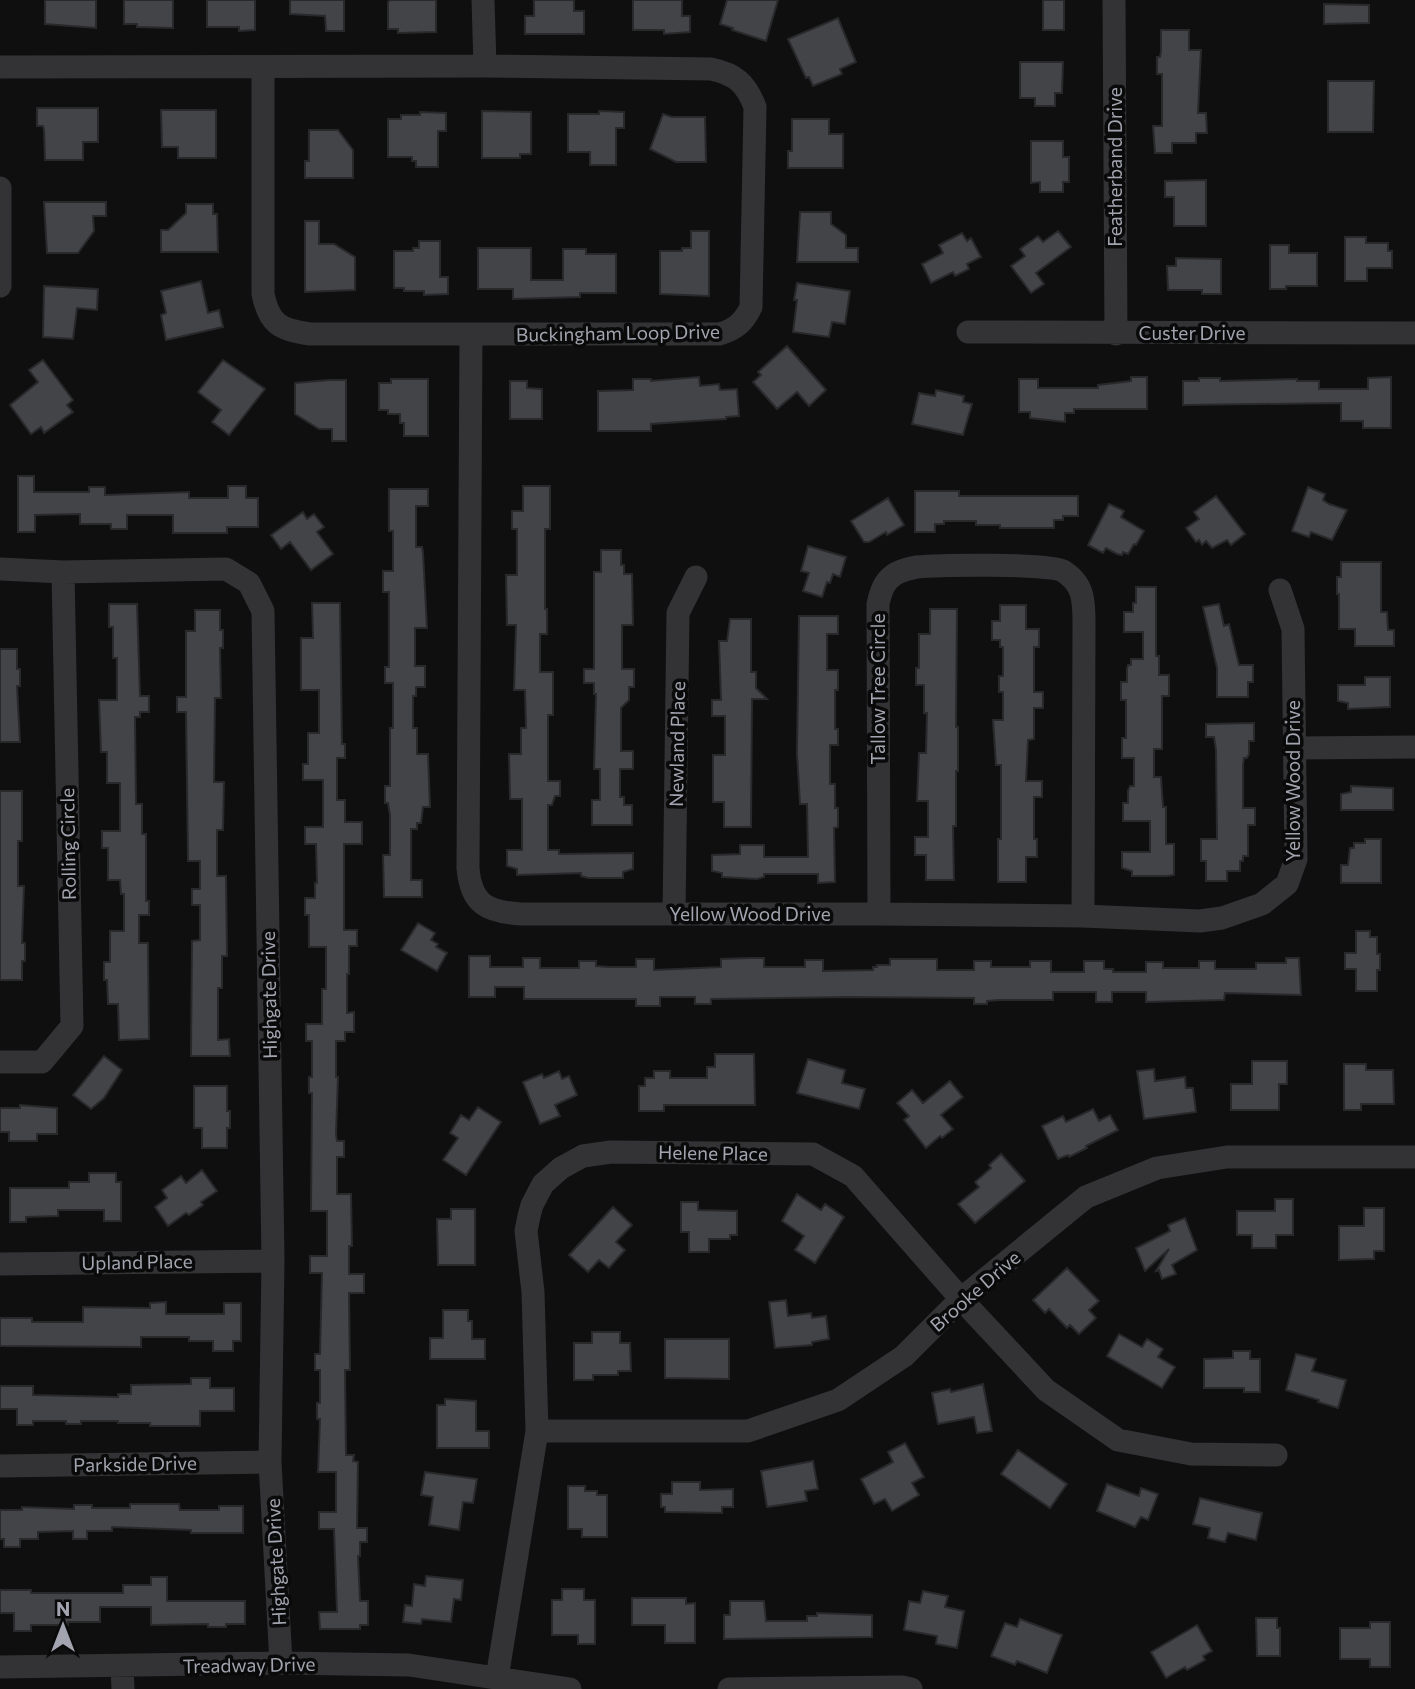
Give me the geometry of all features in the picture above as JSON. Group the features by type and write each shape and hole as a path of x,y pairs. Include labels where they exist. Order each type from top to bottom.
{"street":[{"path":"483,0 485,66"},
{"name":"Featherband Drive","path":"1114,0 1116,334"},
{"name":"Buckingham Loop Drive","path":"0,67 485,66 710,69 736,76 755,107 753,299 746,317 730,332 719,334 310,334 288,331 271,318 266,309 263,278 263,67"},
{"path":"0,188 0,286"},
{"name":"Custer Drive","path":"968,332 1415,333"},
{"name":"Yellow Wood Drive","path":"471,334 468,868 472,890 477,900 484,906 505,913 1083,916 1200,921 1222,918 1262,904 1287,884 1296,859 1293,629 1280,590"},
{"name":"Tallow Tree Circle","path":"878,914 878,604 881,590 891,577 914,567 1052,567 1077,583 1084,600 1083,916"},
{"name":"Highgate Drive","path":"0,569 63,572 226,569 249,583 263,611 273,1261 270,1462 281,1663"},
{"name":"Rolling Circle","path":"0,1062 42,1062 72,1026 63,572"},
{"name":"Newland Place","path":"674,915 678,613 696,577"},
{"path":"1295,748 1415,747"},
{"name":"Helene Place","path":"497,1678 537,1431 533,1292 526,1231 532,1205 543,1184 561,1168 583,1156 611,1152 813,1154 853,1176 961,1299 1046,1390 1118,1440 1191,1454 1276,1455"},
{"name":"Brooke Drive","path":"537,1431 748,1431 838,1400 904,1356 961,1299 1086,1197 1157,1168 1227,1157 1415,1157"},
{"name":"Upland Place","path":"0,1264 273,1261"},
{"name":"Parkside Drive","path":"0,1466 270,1462"},
{"name":"Treadway Drive","path":"0,1667 122,1678 281,1663 409,1665 549,1688 570,1689"},
{"path":"729,1689 911,1689"}],"building":[{"path":"45,0 96,0 96,28 45,24"},
{"path":"124,0 173,0 173,28 124,24"},
{"path":"207,0 255,0 255,30 207,27"},
{"path":"290,0 344,0 344,31 326,31 325,16 290,14"},
{"path":"390,0 436,0 436,32 398,33 398,29 388,29"},
{"path":"534,0 574,0 574,11 584,11 584,34 525,34 525,16 534,16"},
{"path":"633,0 682,0 682,16 690,16 690,32 664,34 664,30 633,30"},
{"path":"727,0 778,0 766,41 720,24"},
{"path":"1043,0 1064,0 1064,30 1043,30"},
{"path":"1324,4 1369,5 1369,23 1324,24"},
{"path":"838,18 856,62 840,69 842,74 813,86 809,77 806,78 788,39"},
{"path":"1161,30 1189,30 1189,50 1201,50 1198,113 1206,113 1207,133 1196,133 1196,143 1172,143 1172,153 1155,153 1153,126 1162,126 1162,74 1157,74"},
{"path":"1020,62 1063,62 1062,93 1055,93 1055,106 1035,106 1035,98 1020,98"},
{"path":"1328,81 1374,81 1373,132 1328,132"},
{"path":"37,108 98,108 98,142 83,142 83,160 45,160 44,130 43,126 37,126"},
{"path":"161,110 216,110 216,158 178,158 178,147 162,147"},
{"path":"482,111 531,112 531,154 520,154 520,158 482,158"},
{"path":"599,111 624,112 624,128 616,128 616,165 590,165 590,152 568,152 568,114 599,114"},
{"path":"420,112 446,113 446,131 438,131 438,167 416,167 416,161 412,161 412,157 388,157 388,119 401,119 401,115 420,115"},
{"path":"663,114 672,117 705,117 706,162 676,162 650,149"},
{"path":"792,119 829,119 829,134 843,134 843,168 788,168 788,151 792,151"},
{"path":"309,130 338,130 353,150 353,178 305,178 305,161 309,161"},
{"path":"1031,141 1063,141 1063,157 1069,157 1069,182 1063,182 1063,192 1040,192 1040,182 1031,183"},
{"path":"1206,180 1206,226 1174,226 1174,197 1165,197 1165,181"},
{"path":"44,202 106,202 106,216 93,216 94,231 78,253 47,253"},
{"path":"186,204 213,204 213,214 217,214 218,252 161,252 161,230 168,230 186,213"},
{"path":"800,212 831,212 831,224 846,235 846,248 858,248 858,262 797,262"},
{"path":"305,221 319,221 319,244 334,244 355,257 355,290 305,292"},
{"path":"691,231 709,231 709,296 660,294 660,251 682,251 682,248 691,248"},
{"path":"1058,231 1071,247 1036,273 1044,284 1031,293 1011,266 1025,256 1020,249 1038,236 1043,242"},
{"path":"962,233 967,241 971,238 981,257 967,264 969,269 955,276 953,272 931,283 922,264 943,253 939,245"},
{"path":"1345,237 1366,237 1366,243 1388,243 1388,251 1392,251 1392,268 1367,268 1367,281 1345,281"},
{"path":"419,241 440,241 440,277 448,277 448,294 424,295 424,291 394,288 394,251 413,251 413,248 419,248"},
{"path":"1270,245 1289,245 1289,253 1317,253 1317,286 1270,289"},
{"path":"478,248 531,248 531,280 563,280 563,249 586,249 586,254 616,254 616,293 513,299 513,289 478,289"},
{"path":"1176,258 1221,259 1221,294 1202,294 1202,290 1168,290 1167,266 1176,266"},
{"path":"201,281 208,313 219,310 223,327 166,340 161,315 166,313 161,291"},
{"path":"797,283 850,291 845,324 832,322 829,337 793,332"},
{"path":"44,286 98,289 97,310 77,308 73,339 43,337"},
{"path":"787,346 826,390 809,406 797,392 777,409 753,382 761,375 758,372"},
{"path":"43,360 73,400 67,405 73,412 44,433 41,427 31,434 10,405 38,382 29,370"},
{"path":"223,360 265,389 229,435 212,422 221,410 198,392"},
{"path":"699,377 700,386 719,384 720,390 737,389 739,416 651,424 651,431 598,431 598,391 633,390 633,379 651,381"},
{"path":"1131,377 1147,377 1147,409 1074,409 1074,413 1065,413 1065,422 1030,418 1030,412 1019,412 1019,379 1038,379 1038,388 1098,388 1098,385 1131,381"},
{"path":"1391,377 1391,428 1363,428 1363,421 1341,421 1341,403 1183,405 1183,381 1199,381 1199,378 1220,378 1220,381 1297,379 1319,381 1319,389 1368,389 1368,378"},
{"path":"391,379 428,379 428,436 404,436 404,423 400,423 400,414 388,414 388,410 379,410 379,383 391,383"},
{"path":"346,380 346,441 332,441 332,429 319,429 295,414 295,383"},
{"path":"510,381 527,381 527,388 542,389 542,419 510,419"},
{"path":"936,390 964,396 963,402 972,404 963,435 912,424 919,393 935,396"},
{"path":"18,476 34,476 34,492 89,492 89,487 105,487 105,495 189,492 189,498 228,498 228,486 246,486 246,498 258,498 258,527 227,527 227,533 173,533 173,515 127,515 127,529 111,529 111,524 80,524 80,514 35,515 35,532 18,532"},
{"path":"523,486 550,486 550,529 545,529 547,634 540,634 540,672 553,672 553,715 548,715 548,781 560,781 560,796 555,796 552,805 548,805 548,850 559,850 559,854 633,853 633,869 623,872 623,878 588,878 581,876 581,873 517,875 517,869 507,866 507,850 522,850 522,799 510,799 509,754 521,754 521,728 526,728 525,690 514,690 516,625 507,625 506,575 517,575 517,529 512,529 512,511 523,511"},
{"path":"1308,487 1325,494 1323,500 1329,504 1347,510 1332,540 1311,532 1309,537 1292,531"},
{"path":"389,489 428,489 428,506 416,506 416,547 422,547 423,552 427,628 415,628 415,666 425,666 425,687 416,687 416,696 413,696 413,728 417,728 417,754 428,754 430,807 423,807 421,823 417,823 417,829 411,829 411,880 422,880 422,897 384,897 383,855 390,855 390,815 388,803 385,803 385,786 390,786 390,728 393,728 393,683 385,683 385,667 389,667 389,592 383,592 383,571 393,571"},
{"path":"915,491 959,491 959,496 1078,496 1078,516 1063,516 1063,520 1054,520 1054,528 1000,528 1000,525 976,525 976,521 944,521 944,524 935,524 935,532 915,532"},
{"path":"1216,496 1245,534 1231,545 1227,540 1212,548 1206,541 1202,545 1199,540 1196,542 1186,528 1199,519 1194,512"},
{"path":"888,498 904,525 887,535 886,532 864,542 851,521"},
{"path":"1109,504 1124,511 1121,517 1144,531 1128,554 1117,554 1106,548 1103,553 1088,545"},
{"path":"303,512 307,519 314,514 324,527 317,532 333,554 311,570 290,542 281,549 271,535"},
{"path":"808,546 846,557 840,577 833,574 822,597 803,591 809,573 801,571"},
{"path":"601,550 621,550 624,574 632,574 633,625 622,625 622,669 634,669 634,687 629,687 629,700 621,708 621,751 633,751 633,769 620,769 620,797 624,797 624,805 632,805 632,825 592,825 592,800 600,800 600,769 594,769 596,694 594,683 584,683 584,669 594,669 594,572 601,572"},
{"path":"1341,562 1381,562 1381,612 1387,612 1388,630 1394,630 1394,646 1355,646 1355,629 1339,629 1337,577 1341,577"},
{"path":"1136,587 1156,587 1156,656 1159,656 1159,675 1169,675 1169,696 1162,696 1162,749 1154,749 1154,777 1161,777 1163,807 1166,807 1166,844 1174,844 1174,875 1167,876 1132,876 1132,871 1122,868 1122,852 1150,852 1150,821 1123,821 1123,803 1128,803 1128,791 1130,786 1134,786 1134,758 1122,758 1122,738 1126,738 1126,700 1121,700 1121,682 1127,682 1127,669 1128,665 1131,665 1131,659 1143,659 1143,632 1124,632 1124,612 1133,612"},
{"path":"312,603 340,603 342,744 345,744 345,758 337,758 337,800 345,800 345,822 362,822 362,844 344,844 344,930 357,930 357,946 349,946 347,974 347,1013 354,1012 354,1032 345,1032 345,1041 336,1041 336,1135 337,1141 344,1141 344,1157 337,1157 337,1194 351,1194 352,1246 349,1246 349,1274 364,1274 364,1293 349,1293 350,1370 345,1370 346,1455 354,1455 353,1461 358,1462 357,1528 367,1528 367,1542 360,1542 358,1556 360,1601 368,1601 368,1625 360,1625 360,1629 320,1629 319,1612 337,1612 334,1529 319,1529 319,1512 336,1512 336,1472 318,1472 320,1419 317,1419 317,1403 320,1403 320,1370 315,1370 315,1354 320,1354 322,1273 310,1273 310,1256 327,1256 327,1211 311,1211 312,1093 309,1093 309,1077 312,1077 312,1041 306,1041 306,1024 322,1024 322,989 326,989 326,947 309,947 309,915 305,915 305,898 315,898 317,883 316,844 305,844 305,827 323,827 323,780 303,780 303,764 308,764 308,733 319,733 319,690 301,690 301,638 313,638"},
{"path":"109,604 137,604 140,696 149,696 149,712 140,712 140,717 135,717 136,804 142,804 142,834 146,834 146,901 149,901 149,915 139,915 139,943 148,943 149,1039 119,1040 118,1004 108,1004 107,980 104,980 104,962 110,962 110,931 124,931 124,894 121,894 120,880 108,880 108,848 102,848 102,831 120,831 120,783 107,783 107,752 101,752 99,700 117,700 117,658 113,658 113,627 109,627"},
{"path":"1219,604 1224,626 1229,624 1239,665 1253,665 1253,682 1248,682 1248,697 1217,697 1217,668 1203,607"},
{"path":"1000,605 1026,605 1026,629 1039,629 1039,647 1034,647 1034,692 1043,692 1043,708 1034,708 1034,739 1028,740 1026,781 1042,781 1042,797 1034,797 1037,857 1026,857 1026,882 998,882 1001,765 996,765 993,720 1003,720 1003,692 999,692 999,676 1003,676 1003,647 1000,647 1000,640 992,640 992,621 1000,621"},
{"path":"930,609 957,609 958,771 956,826 953,826 954,880 926,880 926,855 915,855 915,837 928,837 928,801 917,801 919,753 926,753 927,713 924,713 924,685 916,685 916,668 919,668 919,634 930,634"},
{"path":"195,610 220,610 220,630 223,630 223,648 220,648 221,698 215,698 214,782 224,782 223,830 217,830 217,876 226,876 227,956 222,956 222,988 218,988 218,1040 229,1039 230,1056 191,1056 192,941 200,940 200,905 192,905 192,889 200,889 200,861 188,861 186,712 177,712 177,697 186,697 186,631 195,631"},
{"path":"799,616 838,616 838,634 827,634 827,670 838,670 835,729 838,729 838,745 830,745 830,784 835,784 835,808 838,808 838,827 834,828 835,882 818,883 818,874 764,874 764,877 757,879 722,877 722,873 712,871 712,855 740,854 740,845 764,845 764,857 808,857 807,804 800,804 797,753"},
{"path":"730,619 751,619 751,672 756,672 756,688 767,699 752,699 751,827 724,827 724,802 713,802 713,755 725,755 725,716 712,716 712,700 721,700 719,641 727,641"},
{"path":"0,649 17,649 17,669 20,669 20,686 17,686 20,742 0,742"},
{"path":"1365,677 1390,677 1390,707 1348,709 1348,703 1338,701 1338,685 1365,685"},
{"path":"1254,723 1254,741 1249,741 1249,754 1244,758 1243,765 1243,808 1255,808 1255,825 1248,825 1248,856 1243,856 1243,861 1240,861 1240,871 1227,871 1227,881 1206,881 1206,861 1201,861 1201,839 1217,839 1216,750 1214,737 1206,737 1206,724"},
{"path":"1351,786 1393,788 1393,810 1341,810 1341,794 1351,792"},
{"path":"0,791 22,791 22,841 18,841 18,886 24,886 22,943 25,943 25,961 22,961 22,980 0,980"},
{"path":"1365,839 1381,839 1381,883 1341,883 1341,865 1348,865 1350,848 1354,848 1354,843 1365,843"},
{"path":"418,923 435,933 431,940 438,944 436,947 447,953 437,971 401,950"},
{"path":"1356,931 1370,931 1370,937 1377,937 1380,970 1377,970 1377,991 1356,991 1356,969 1345,969 1345,953 1356,953"},
{"path":"469,956 490,956 490,967 523,967 523,958 540,958 540,968 579,968 579,961 596,961 596,966 636,967 636,959 654,959 654,970 721,967 721,959 748,958 764,958 764,967 805,967 805,960 823,960 823,971 873,970 877,965 890,965 890,959 937,959 937,970 974,970 974,961 991,961 991,967 1030,967 1030,961 1051,961 1051,972 1084,972 1084,961 1104,961 1104,969 1113,969 1113,972 1146,972 1146,962 1163,962 1163,968 1199,968 1199,961 1215,961 1215,969 1256,969 1256,963 1286,963 1286,958 1299,958 1301,995 1225,993 1224,1000 1146,1002 1146,992 1112,992 1112,1002 1096,1002 1096,992 1053,992 1053,1000 999,1000 987,1001 987,1004 974,1004 974,998 848,997 711,999 711,1004 695,1004 695,997 660,997 660,1006 636,1006 636,999 524,999 524,987 495,987 495,997 469,997"},
{"path":"715,1054 754,1054 755,1105 664,1105 664,1111 639,1111 639,1086 645,1086 645,1078 654,1078 654,1071 670,1071 670,1078 707,1078 707,1067 715,1067"},
{"path":"104,1056 122,1070 104,1098 91,1109 73,1095"},
{"path":"808,1059 845,1070 842,1083 865,1089 859,1109 797,1093"},
{"path":"1252,1061 1287,1061 1287,1084 1279,1084 1279,1110 1231,1110 1231,1084 1252,1084"},
{"path":"1344,1064 1366,1064 1366,1070 1393,1070 1394,1104 1361,1104 1361,1110 1344,1110"},
{"path":"1154,1069 1155,1081 1185,1077 1186,1088 1193,1088 1196,1112 1144,1119 1137,1071"},
{"path":"559,1071 562,1079 569,1076 577,1095 555,1105 560,1116 540,1124 523,1082 542,1074 544,1078"},
{"path":"950,1081 963,1097 941,1115 953,1129 926,1148 904,1120 909,1116 897,1103 912,1090 923,1103"},
{"path":"194,1086 227,1086 230,1128 227,1128 227,1148 202,1148 202,1128 194,1128"},
{"path":"20,1105 57,1108 57,1134 37,1134 37,1141 9,1141 9,1132 0,1132 0,1108 20,1108"},
{"path":"478,1107 501,1122 466,1175 443,1160 458,1138 450,1133 461,1115 469,1120"},
{"path":"1093,1109 1099,1121 1110,1115 1118,1130 1069,1157 1068,1155 1058,1159 1042,1126 1063,1116 1066,1122"},
{"path":"1001,1154 1025,1181 975,1223 958,1204 979,1187 975,1182 991,1168 989,1165"},
{"path":"202,1170 217,1191 189,1215 186,1213 168,1226 155,1207 167,1198 162,1190 181,1176 186,1183"},
{"path":"89,1173 116,1173 116,1182 121,1182 121,1221 104,1221 104,1210 58,1210 58,1216 26,1217 26,1222 10,1222 10,1188 69,1188 69,1182 89,1182"},
{"path":"797,1194 821,1210 825,1204 844,1217 815,1263 795,1250 804,1236 782,1221"},
{"path":"1275,1199 1293,1199 1293,1235 1276,1235 1276,1248 1252,1248 1252,1235 1237,1235 1237,1211 1275,1211"},
{"path":"681,1202 698,1202 698,1210 737,1211 737,1235 730,1235 730,1239 709,1239 709,1252 689,1252 689,1232 681,1232"},
{"path":"613,1207 632,1225 616,1242 625,1250 609,1268 599,1260 588,1272 569,1255"},
{"path":"1364,1208 1384,1208 1384,1251 1374,1251 1374,1259 1339,1260 1339,1226 1364,1226"},
{"path":"451,1209 475,1209 475,1265 438,1265 437,1219 451,1219"},
{"path":"1185,1218 1197,1250 1172,1265 1176,1274 1162,1279 1159,1270 1156,1271 1169,1249 1145,1271 1136,1248 1170,1231 1168,1225"},
{"path":"1067,1268 1099,1301 1089,1310 1096,1318 1079,1334 1070,1325 1067,1328 1049,1309 1045,1313 1033,1300"},
{"path":"786,1300 788,1316 811,1313 812,1318 826,1316 829,1339 812,1342 812,1345 775,1348 769,1302"},
{"path":"166,1302 166,1314 224,1314 224,1303 241,1303 241,1341 233,1341 233,1351 213,1351 213,1341 189,1341 189,1337 141,1337 141,1347 0,1346 0,1318 32,1318 32,1322 83,1322 83,1307 150,1308 150,1303"},
{"path":"443,1310 468,1310 468,1321 472,1321 472,1339 485,1339 485,1359 430,1359 430,1338 443,1338"},
{"path":"592,1332 620,1332 620,1343 630,1343 631,1371 618,1371 618,1375 593,1375 593,1380 574,1380 574,1343 592,1343"},
{"path":"1119,1334 1142,1347 1147,1339 1163,1349 1158,1357 1175,1367 1162,1388 1107,1356"},
{"path":"665,1339 729,1339 729,1379 665,1378"},
{"path":"1233,1351 1250,1351 1250,1359 1260,1359 1260,1392 1244,1392 1244,1388 1204,1388 1204,1359 1233,1358"},
{"path":"1296,1354 1316,1359 1312,1371 1346,1380 1338,1408 1286,1390"},
{"path":"191,1378 210,1378 210,1388 234,1388 234,1411 200,1411 200,1426 150,1426 150,1423 118,1421 81,1421 81,1424 66,1424 66,1421 33,1421 33,1425 17,1425 17,1409 0,1409 0,1386 33,1386 33,1395 118,1397 118,1394 131,1394 131,1385 191,1384"},
{"path":"983,1384 992,1431 977,1433 974,1417 938,1424 932,1393 950,1389 951,1392"},
{"path":"445,1399 476,1401 476,1431 489,1431 489,1448 437,1448 437,1405 445,1405"},
{"path":"905,1443 924,1477 912,1483 919,1495 892,1511 885,1499 874,1504 861,1479 893,1462 888,1452"},
{"path":"1018,1450 1067,1484 1050,1508 1001,1474"},
{"path":"813,1461 818,1489 805,1491 807,1501 767,1507 761,1471"},
{"path":"425,1472 477,1479 473,1503 463,1502 459,1530 429,1525 433,1497 421,1495"},
{"path":"672,1482 700,1482 700,1490 733,1489 733,1507 722,1507 722,1513 665,1512 665,1507 661,1507 661,1494 672,1494"},
{"path":"1107,1484 1139,1496 1141,1488 1158,1494 1148,1520 1141,1517 1135,1527 1097,1511"},
{"path":"568,1486 585,1486 585,1491 597,1491 597,1495 607,1495 607,1537 582,1537 582,1529 568,1529"},
{"path":"1200,1498 1262,1513 1256,1540 1228,1533 1225,1542 1208,1538 1210,1528 1193,1524"},
{"path":"130,1504 179,1504 180,1510 219,1510 219,1506 243,1506 243,1533 191,1533 191,1530 112,1527 112,1531 87,1531 87,1539 73,1539 73,1531 38,1532 38,1539 20,1539 20,1547 4,1547 4,1539 0,1539 0,1510 22,1510 22,1507 74,1509 74,1505 130,1508"},
{"path":"426,1576 463,1580 461,1600 454,1599 451,1622 422,1619 421,1624 403,1622 405,1605 412,1606 414,1584 425,1586"},
{"path":"151,1577 167,1577 167,1601 245,1601 245,1624 226,1624 226,1627 208,1627 208,1624 151,1625 151,1607 100,1607 100,1622 31,1625 31,1631 14,1631 14,1613 0,1613 0,1590 31,1590 31,1593 123,1593 123,1585 151,1585"},
{"path":"562,1589 584,1589 584,1600 595,1600 595,1644 578,1644 578,1635 552,1635 552,1600 562,1600"},
{"path":"923,1591 948,1596 945,1607 964,1611 957,1648 936,1644 937,1636 904,1630 909,1601 920,1603"},
{"path":"632,1598 686,1598 686,1604 695,1603 695,1643 665,1643 665,1625 632,1625"},
{"path":"730,1601 764,1601 766,1621 807,1621 807,1616 817,1616 817,1613 872,1615 872,1637 724,1639 724,1615 730,1615"},
{"path":"1256,1618 1277,1618 1277,1628 1280,1628 1280,1656 1257,1656"},
{"path":"1020,1619 1062,1635 1047,1673 1017,1661 1015,1665 991,1656 1005,1623 1017,1627"},
{"path":"1370,1622 1390,1622 1390,1667 1370,1667 1370,1659 1340,1659 1340,1628 1370,1628"},
{"path":"1197,1625 1212,1651 1203,1656 1205,1660 1166,1678 1151,1652"}]}
